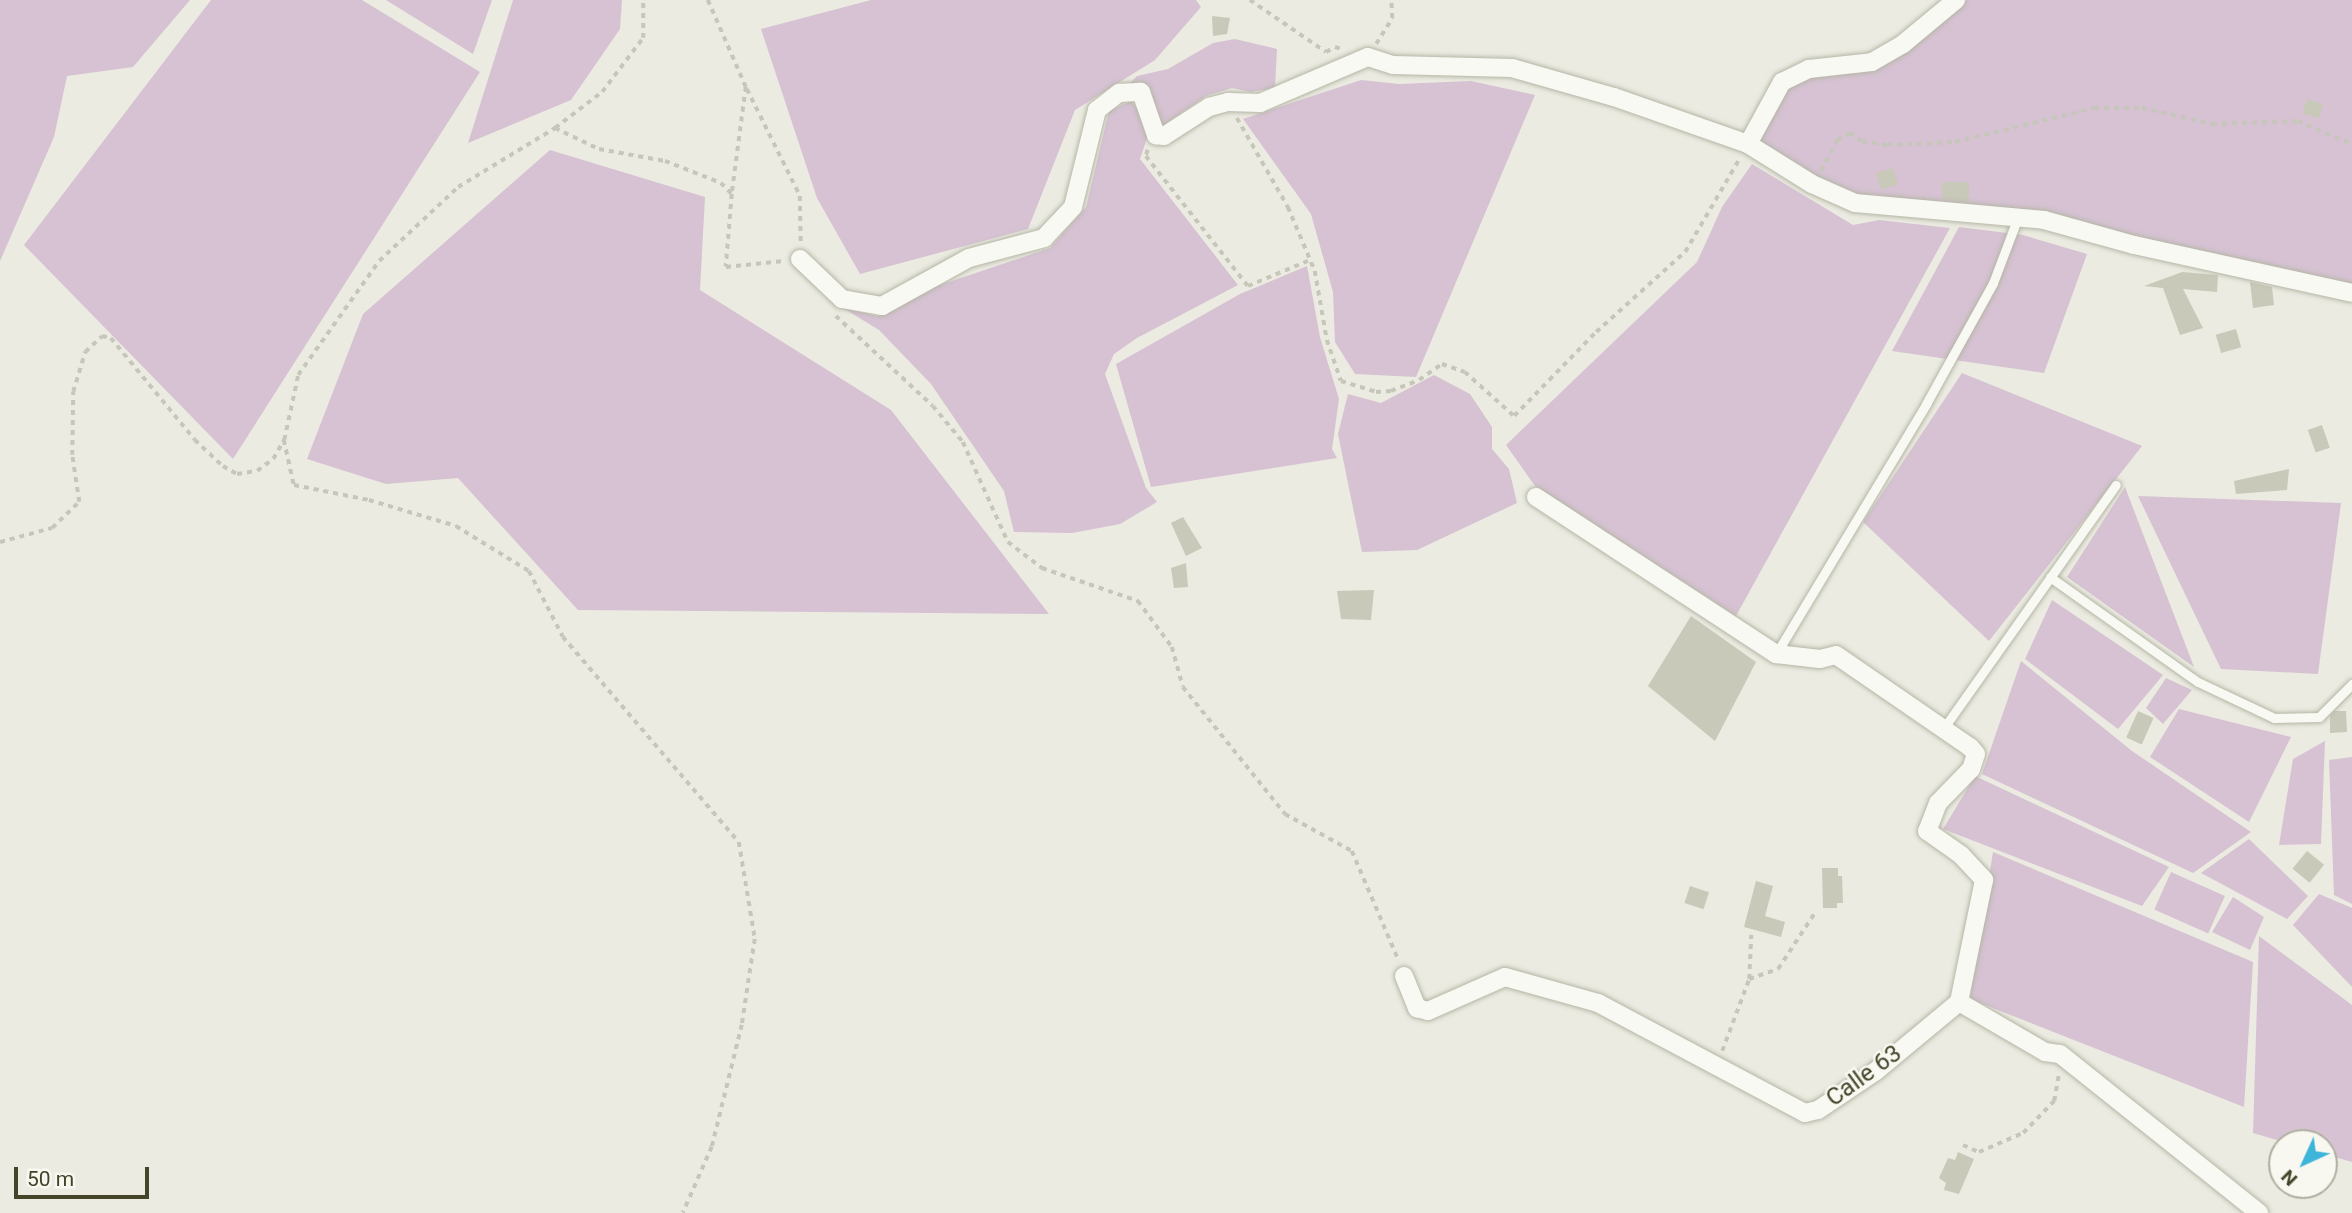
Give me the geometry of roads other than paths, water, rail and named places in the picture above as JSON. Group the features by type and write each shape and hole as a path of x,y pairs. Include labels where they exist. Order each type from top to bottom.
{"street":[{"path":"1748,144 1782,82 1809,69 1872,62 1903,44 1956,0"},
{"path":"800,259 842,299 882,306 970,258 1044,238 1073,207 1097,110 1118,93 1141,92 1155,133 1164,136 1209,107 1227,102 1261,103 1368,57 1393,65 1512,68 1615,97 1748,144 1812,184 1855,203 1917,212 2018,217 2352,293"},
{"path":"1536,497 1776,654 1820,659 1836,655 1976,754 1971,769 1938,803 1927,831 1961,855 1984,880 1959,1002 2045,1052 2060,1054 2259,1213"},
{"name":"Calle 63","path":"1404,976 1418,1008 1428,1011 1505,977 1598,1003 1717,1063 1804,1113 1818,1110 1876,1072 1959,1002"}],"lane":[{"path":"1776,654 1926,404 1993,283 2018,217"},
{"path":"1943,729 2116,485"},
{"path":"2050,577 2198,682 2274,718 2319,717 2352,684"}]}
